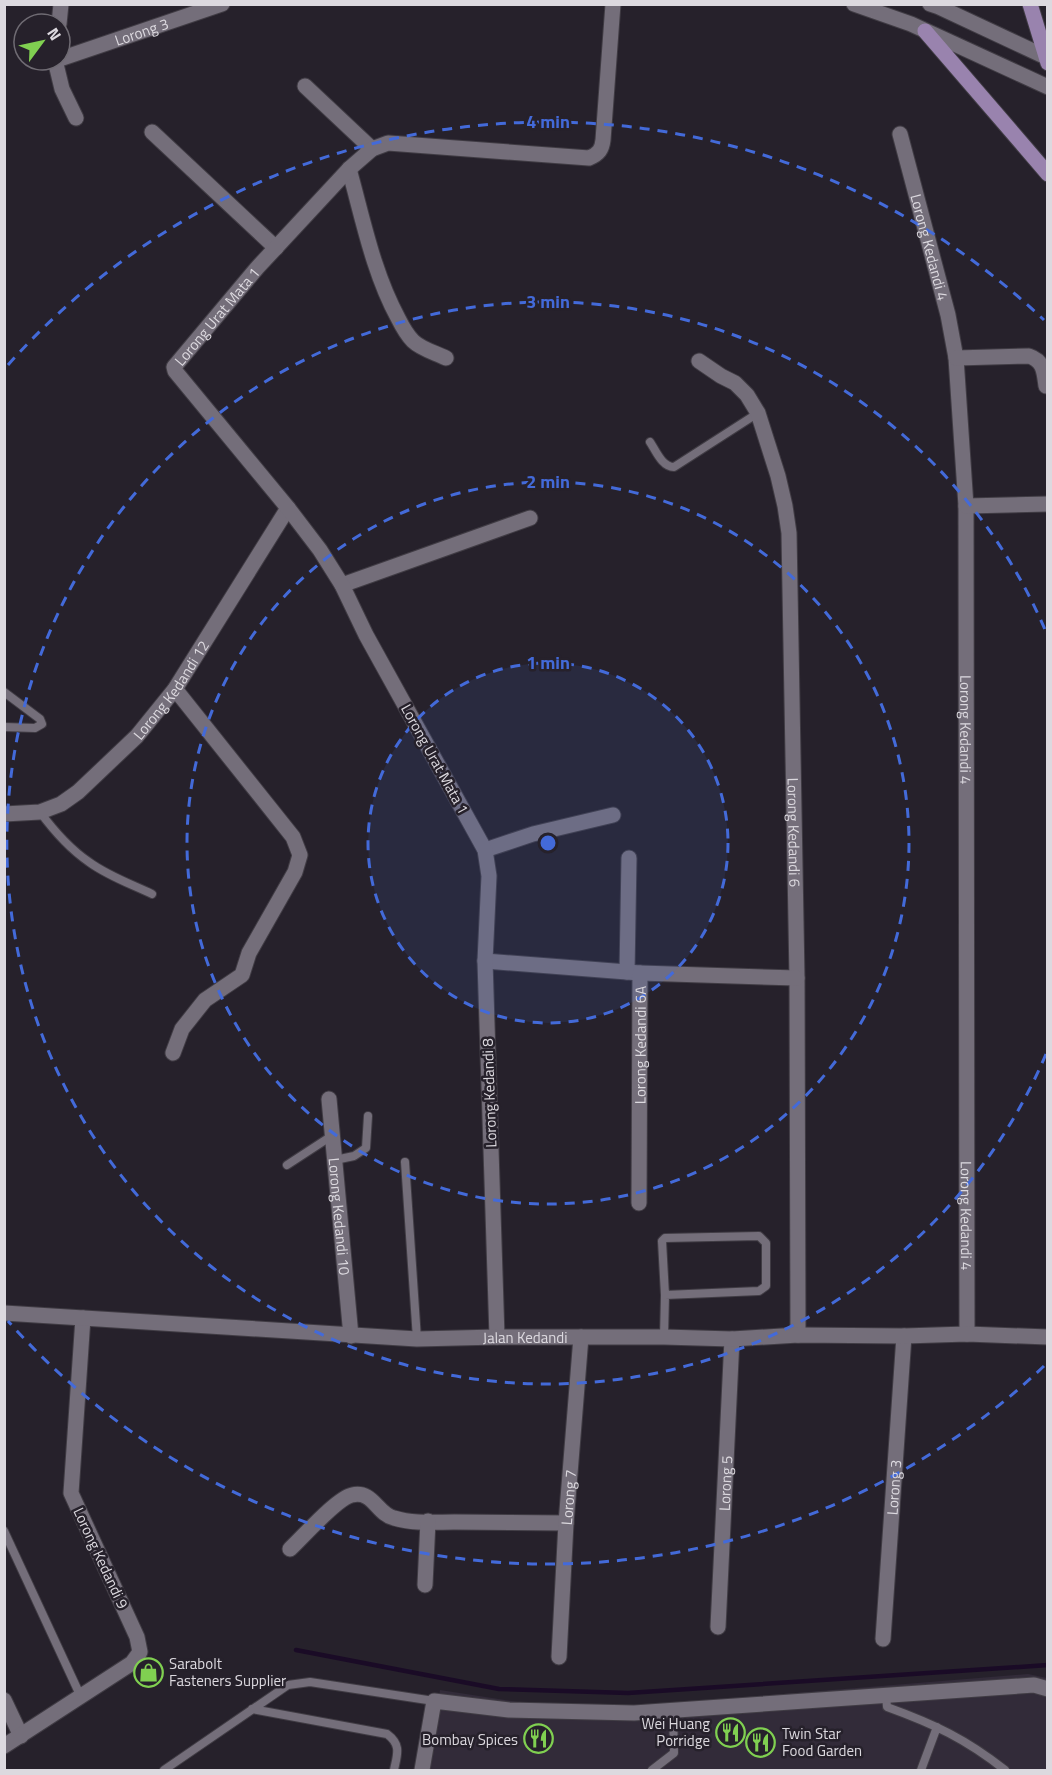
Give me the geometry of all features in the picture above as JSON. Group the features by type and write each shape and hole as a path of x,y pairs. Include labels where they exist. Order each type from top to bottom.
{"main road":[{"path":"1030,4 1047,59"},
{"path":"926,31 1047,174"}],"street":[{"name":"Lorong 3","path":"72,55 222,4"},
{"path":"305,86 372,149 388,143 590,158 601,150 603,140 613,4"},
{"path":"854,4 926,31 1047,87"},
{"path":"930,4 1047,59"},
{"name":"Lorong 3","path":"59,72 62,89 76,118"},
{"path":"152,132 276,248"},
{"name":"Lorong Kedandi 4","path":"900,134 948,315 956,358 966,506 967,1334"},
{"name":"Lorong Urat Mata 1","path":"372,149 349,169 276,248 174,367 320,550 342,585 366,634 485,850"},
{"path":"349,169 372,253 395,313 414,342 446,358"},
{"path":"956,358 1029,356 1037,359 1042,366 1046,386"},
{"name":"Lorong Kedandi 6","path":"699,362 735,383 747,395 758,412 778,476 789,532 797,978 798,1335"},
{"path":"966,506 1047,504"},
{"name":"Lorong Kedandi 12","path":"4,814 40,812 61,804 78,792 137,736 175,689 288,508"},
{"path":"342,585 530,518"},
{"path":"174,1053 182,1029 205,1000 242,975 249,953 295,872 300,855 293,837 175,689"},
{"path":"485,850 533,834 612,815"},
{"name":"Lorong Kedandi 8","path":"485,850 489,876 485,961 497,1337"},
{"path":"485,961 634,972 629,858"},
{"name":"Lorong Kedandi 6A","path":"639,1203 634,972 797,978"},
{"name":"Lorong Kedandi 10","path":"329,1099 351,1336"},
{"name":"Jalan Kedandi","path":"4,1313 417,1339 664,1337 732,1339 798,1335 967,1334 1047,1337"},
{"name":"Lorong Kedandi 9","path":"81,1698 132,1663 140,1652 137,1637 71,1493 82,1318"},
{"name":"Lorong 3","path":"883,1639 904,1336"},
{"name":"Lorong 7","path":"559,1657 580,1337"},
{"name":"Lorong 5","path":"718,1627 732,1339"},
{"path":"290,1550 341,1500 352,1495 368,1497 383,1512 396,1519 566,1523"},
{"path":"425,1585 428,1521"},
{"path":"422,1770 434,1701 509,1710 634,1713 1034,1685 1047,1689"},
{"path":"4,1746 81,1698"},
{"path":"4,1700 21,1736"}],"lane":[{"path":"650,442 665,465 674,467 758,412"},
{"path":"4,693 40,719 42,724 35,728 4,726"},
{"path":"40,812 54,831 88,862 152,894"},
{"path":"335,1160 354,1156 366,1148 368,1116"},
{"path":"287,1165 333,1135"},
{"path":"405,1162 417,1339"},
{"path":"664,1337 665,1295 662,1241 665,1238 759,1236 764,1239 766,1243 766,1286 759,1292 665,1295"},
{"path":"4,1531 81,1698"},
{"path":"164,1770 288,1685 310,1682 434,1701"},
{"path":"886,1696 887,1707 938,1727 980,1751 1005,1770"},
{"path":"252,1709 387,1734 395,1740 398,1749 394,1770"},
{"path":"652,1770 674,1753 672,1711"},
{"path":"921,1770 938,1727"}],"shaded area":[{"path":"1028,1674 1047,1678 1047,1770 426,1770 440,1690 518,1702 636,1706"}],"waterway":[{"path":"296,1650 499,1689 628,1693 1048,1665"}],"place":[{"name":"Sarabolt Fasteners Supplier","path":"148,1672"},
{"name":"Wei Huang Porridge","path":"731,1732"},
{"name":"Bombay Spices","path":"539,1739"},
{"name":"Twin Star Food Garden","path":"761,1742"}]}
